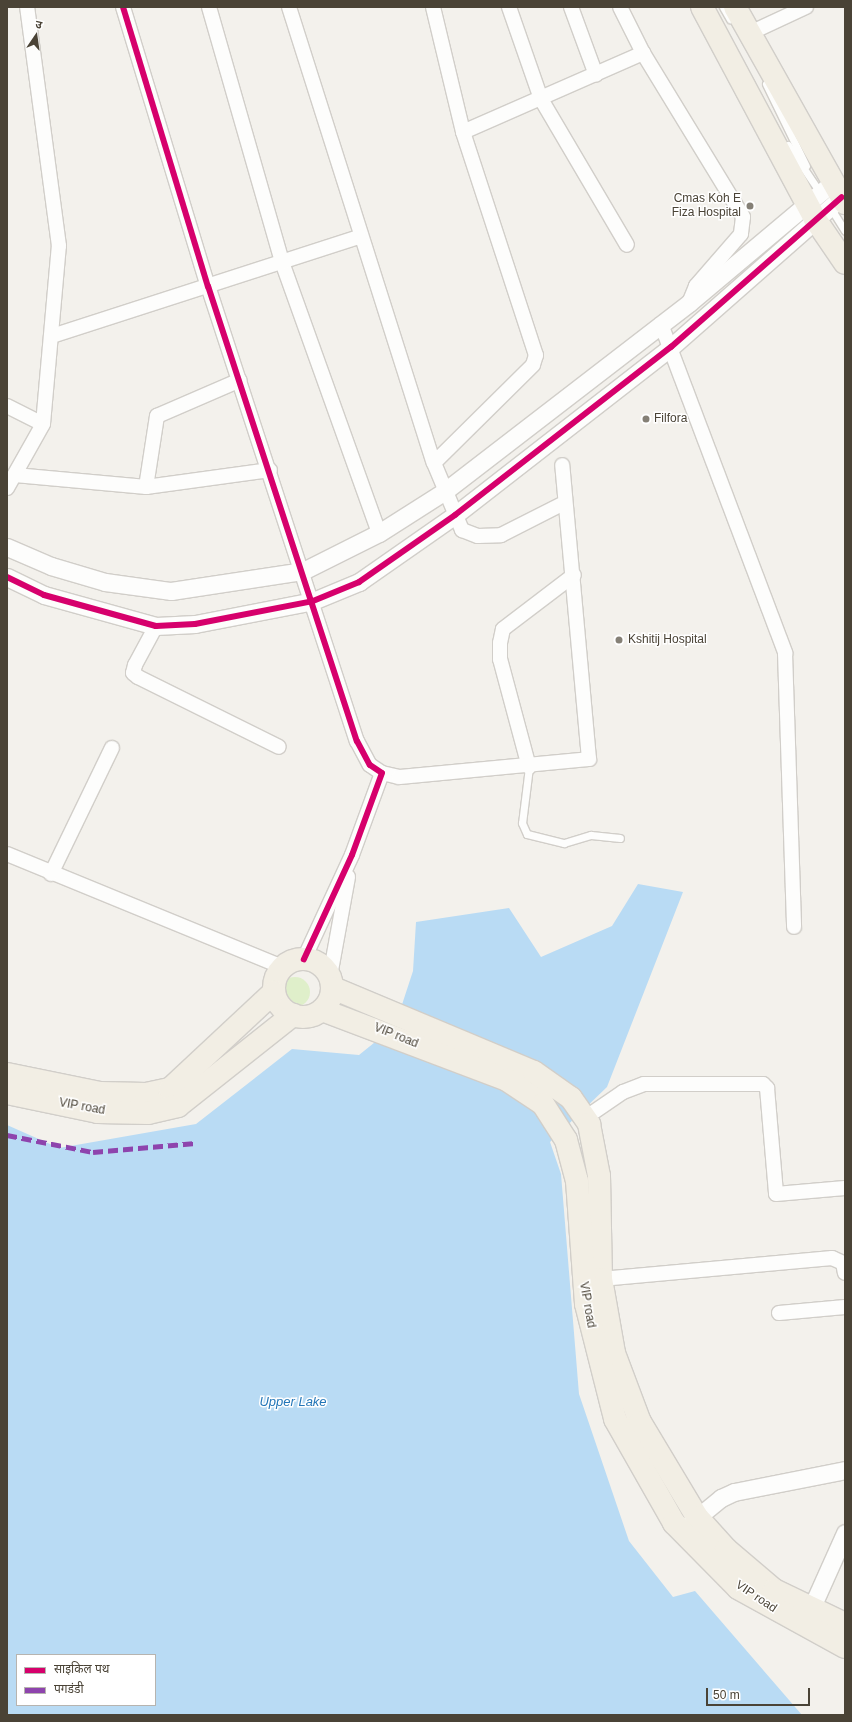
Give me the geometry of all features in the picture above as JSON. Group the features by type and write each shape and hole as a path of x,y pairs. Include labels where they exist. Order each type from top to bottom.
{"main road":[{"path":"702,7 827,200"},
{"path":"739,29 827,200 845,263"},
{"path":"304,959 282,967 275,978 274,992 280,1006 293,1015 313,1015 322,1010 331,982"},
{"name":"VIP road","path":"304,959 323,966 331,982 373,1016 507,1080 543,1104 566,1140 577,1180 581,1269 598,1363 615,1419 689,1524 738,1588 807,1618 845,1647"},
{"name":"VIP road","path":"7,1074 100,1093 146,1094 170,1089 274,992"},
{"name":"VIP road","path":"322,1010 373,1016 534,1072 554,1082 584,1115 599,1176 601,1279 614,1353 640,1422 689,1524"},
{"name":"VIP road","path":"7,1093 98,1112 148,1113 178,1106 293,1015"},
{"name":"VIP road","path":"807,1618 845,1624"}],"street":[{"path":"7,488 43,424 59,246 27,7"},
{"path":"123,7 208,286 270,470 358,741 370,766 382,773 399,777 529,767 589,759 574,575 564,503 562,465"},
{"path":"208,7 282,262 379,533"},
{"path":"289,7 359,237 434,463 444,491 462,530 478,536 501,535 564,503"},
{"path":"433,7 463,132 536,355 533,365 434,463"},
{"path":"509,7 541,99 627,245"},
{"path":"570,7 596,75"},
{"path":"620,7 643,53 743,217 741,234 696,286 689,303"},
{"path":"739,29 806,7"},
{"path":"463,132 596,75 643,53"},
{"path":"7,547 51,566 105,582 171,591 302,570 379,533 444,491 661,324 827,200"},
{"path":"7,576 44,595 156,626 195,624 313,601 359,582 455,516 671,346 827,200"},
{"path":"52,336 359,237"},
{"path":"661,324 671,346 785,653 794,927"},
{"path":"146,487 157,416 240,380"},
{"path":"7,406 43,424"},
{"path":"15,475 146,487 270,470"},
{"path":"529,767 500,659 500,643 503,629 574,575"},
{"path":"156,626 135,665 133,673 138,677 279,747"},
{"path":"51,874 112,748"},
{"path":"304,959 352,855 382,773"},
{"path":"7,854 51,874 282,967"},
{"path":"331,982 352,855"},
{"path":"584,1115 623,1092 644,1084 763,1084 766,1088 776,1194 845,1188"},
{"path":"601,1279 832,1258 842,1263 845,1274"},
{"path":"779,1312 845,1307"},
{"path":"689,1524 734,1492 845,1470"},
{"path":"807,1618 845,1533"}],"lane":[{"path":"714,7 725,27"},
{"path":"723,7 739,29"},
{"path":"761,74 802,151 807,169"},
{"path":"760,94 792,152 807,169 845,231"},
{"path":"529,767 522,823 528,834 564,843 591,835 620,838"}],"green space":[{"path":"295,977 306,981 310,992 306,1003 295,1007 284,1003 280,992 284,981"}],"water":[{"name":"Upper Lake","path":"638,884 683,892 607,1087 550,1142 561,1174 579,1394 629,1541 673,1597 695,1591 802,1715 7,1715 7,1125 59,1148 196,1124 292,1049 359,1055 395,1026 413,971 416,922 509,908 541,957 612,926"}],"marked path":[{"path":"7,1135 93,1152 196,1143"}],"cycle path":[{"path":"123,7 208,286 357,741 370,765 382,773 352,855 304,959"},
{"path":"7,577 44,595 156,626 195,624 313,601 359,582 455,515 671,347 842,197"}],"place":[{"name":"Cmas Koh E Fiza Hospital","path":"750,206"},
{"name":"Filfora","path":"646,419"},
{"name":"Kshitij Hospital","path":"619,640"}]}
